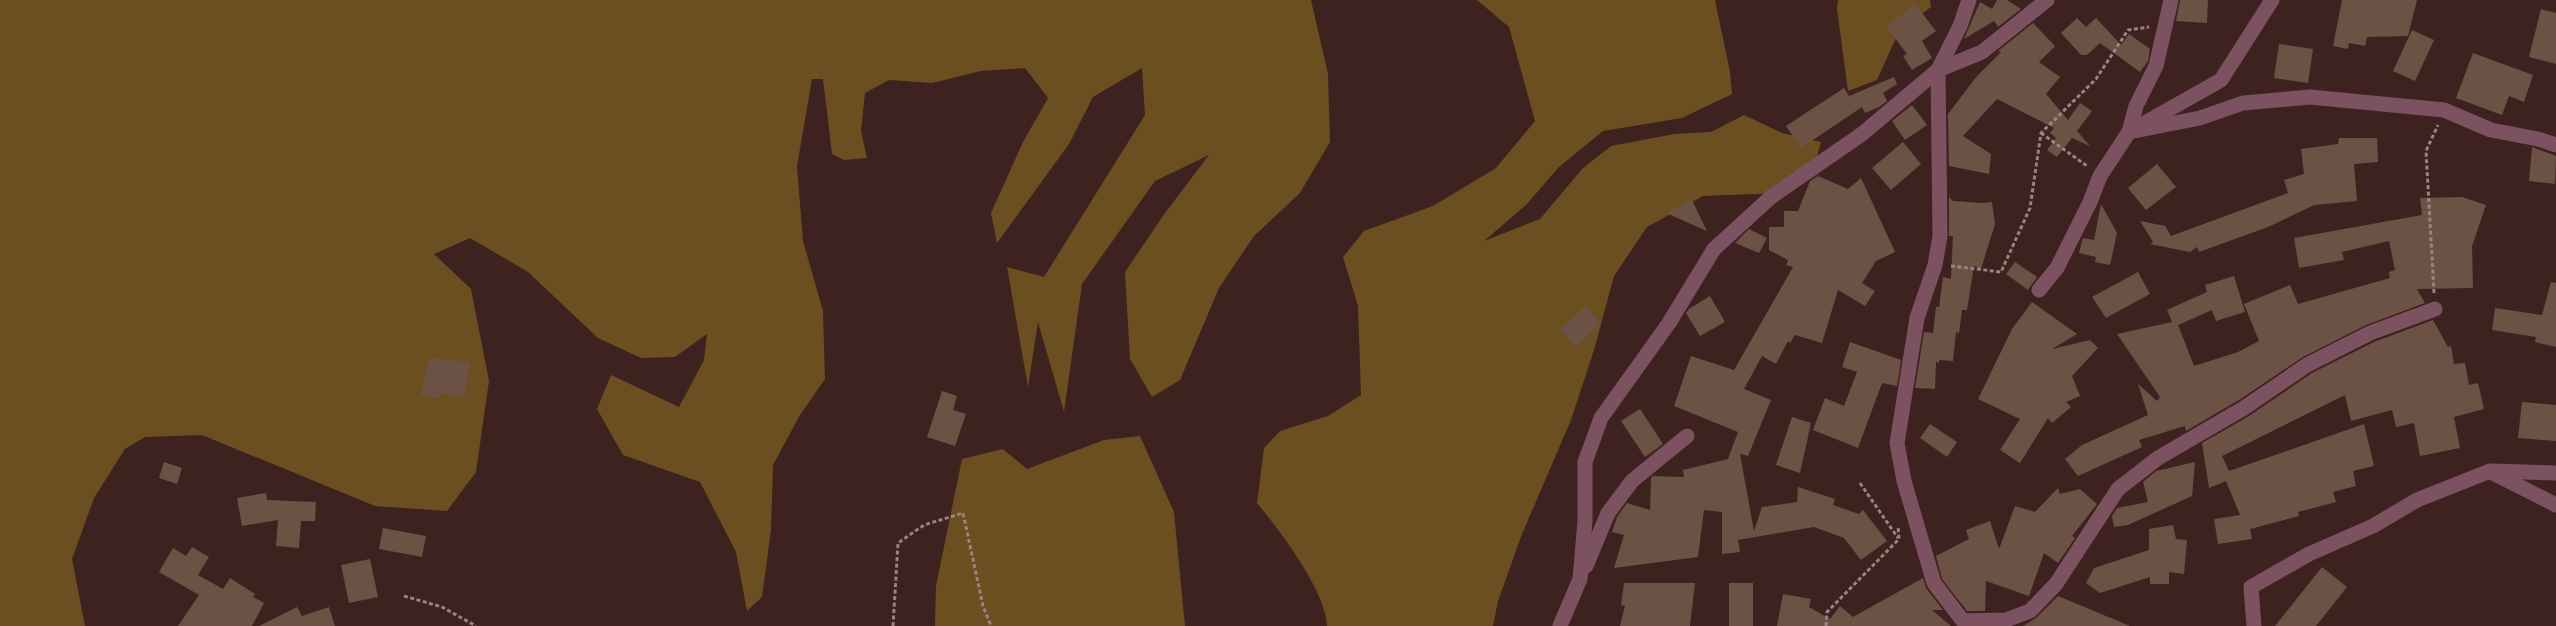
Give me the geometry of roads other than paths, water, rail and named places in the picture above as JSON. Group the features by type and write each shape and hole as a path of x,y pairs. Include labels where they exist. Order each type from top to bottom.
{"street":[{"path":"1969,0 1960,26 1938,70 1940,236 1935,264 1917,318 1897,443 1904,481 1934,583 1963,621 2006,620 2030,611 2056,584 2118,489 2158,458 2244,408 2307,365 2370,334 2435,309"},
{"path":"1580,579 1585,521 1585,462 1601,418 1669,324 1714,249 1771,197 1862,134 1938,70 1982,52 2047,0"},
{"path":"2039,290 2057,268 2090,202 2100,176 2128,132 2136,106 2156,66 2171,0"},
{"path":"2128,132 2221,80 2272,0"},
{"path":"2128,132 2200,118 2243,103 2310,97 2444,110 2491,130 2538,139 2556,145"},
{"path":"1560,626 1608,513 1632,481 1687,436"},
{"path":"2254,626 2251,587 2309,554 2373,526 2417,500 2490,471 2556,472"},
{"path":"2490,471 2556,505"}]}
